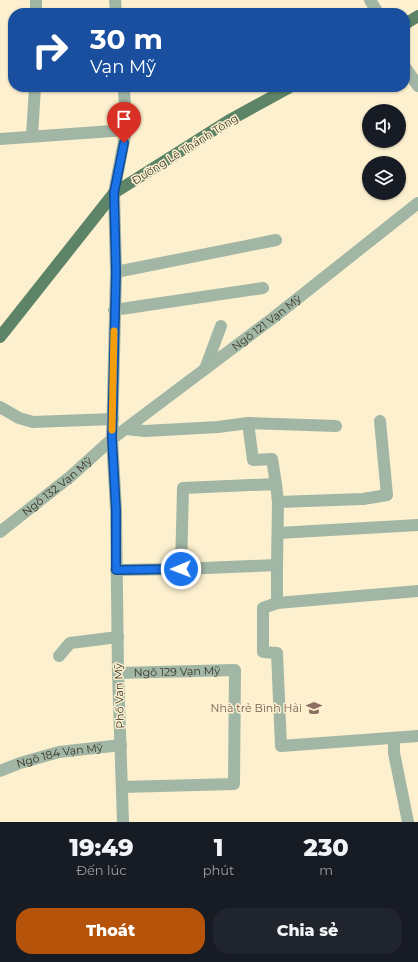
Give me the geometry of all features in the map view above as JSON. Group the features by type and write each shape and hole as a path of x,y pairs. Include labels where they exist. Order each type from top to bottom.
{"main road":[{"name":"Đường Lê Thánh Tông","path":"0,337 114,193 228,121 281,92"}],"street":[{"path":"410,74 418,86"},
{"path":"32,136 35,92"},
{"path":"112,439 116,272 114,193 126,130 124,92"},
{"path":"0,139 126,130"},
{"name":"Ngõ 121 Vạn Mỹ","path":"112,439 273,318 418,203"},
{"path":"116,272 276,240"},
{"path":"114,310 263,288"},
{"path":"205,369 221,326"},
{"path":"0,407 19,418 33,422 113,419"},
{"path":"278,502 363,500 387,495 380,420"},
{"path":"248,423 253,460 272,459 278,502 277,603"},
{"path":"126,429 152,430 218,427 248,423 336,426"},
{"name":"Ngõ 132 Vạn Mỹ","path":"0,532 71,476 112,439"},
{"name":"Phố Vạn Mỹ","path":"112,439 116,510 118,673 123,822"},
{"path":"181,569 182,488 276,484"},
{"path":"278,533 418,525"},
{"path":"116,570 277,565"},
{"path":"418,591 277,603 263,608 263,652 277,653 281,746 418,736"},
{"path":"59,656 70,644 118,638"},
{"name":"Ngõ 129 Vạn Mỹ","path":"118,673 235,670 234,784 122,787"},
{"path":"394,738 394,753 408,822"},
{"name":"Ngõ 184 Vạn Mỹ","path":"0,771 59,752 121,745"}],"slow traffic":[{"path":"112,430 114,331"}],"place":[{"name":"Nhà trẻ Bình Hải","path":"314,708"}],"route":[{"path":"124,143 114,193 116,272 112,439 116,510 116,570 181,569"}]}
